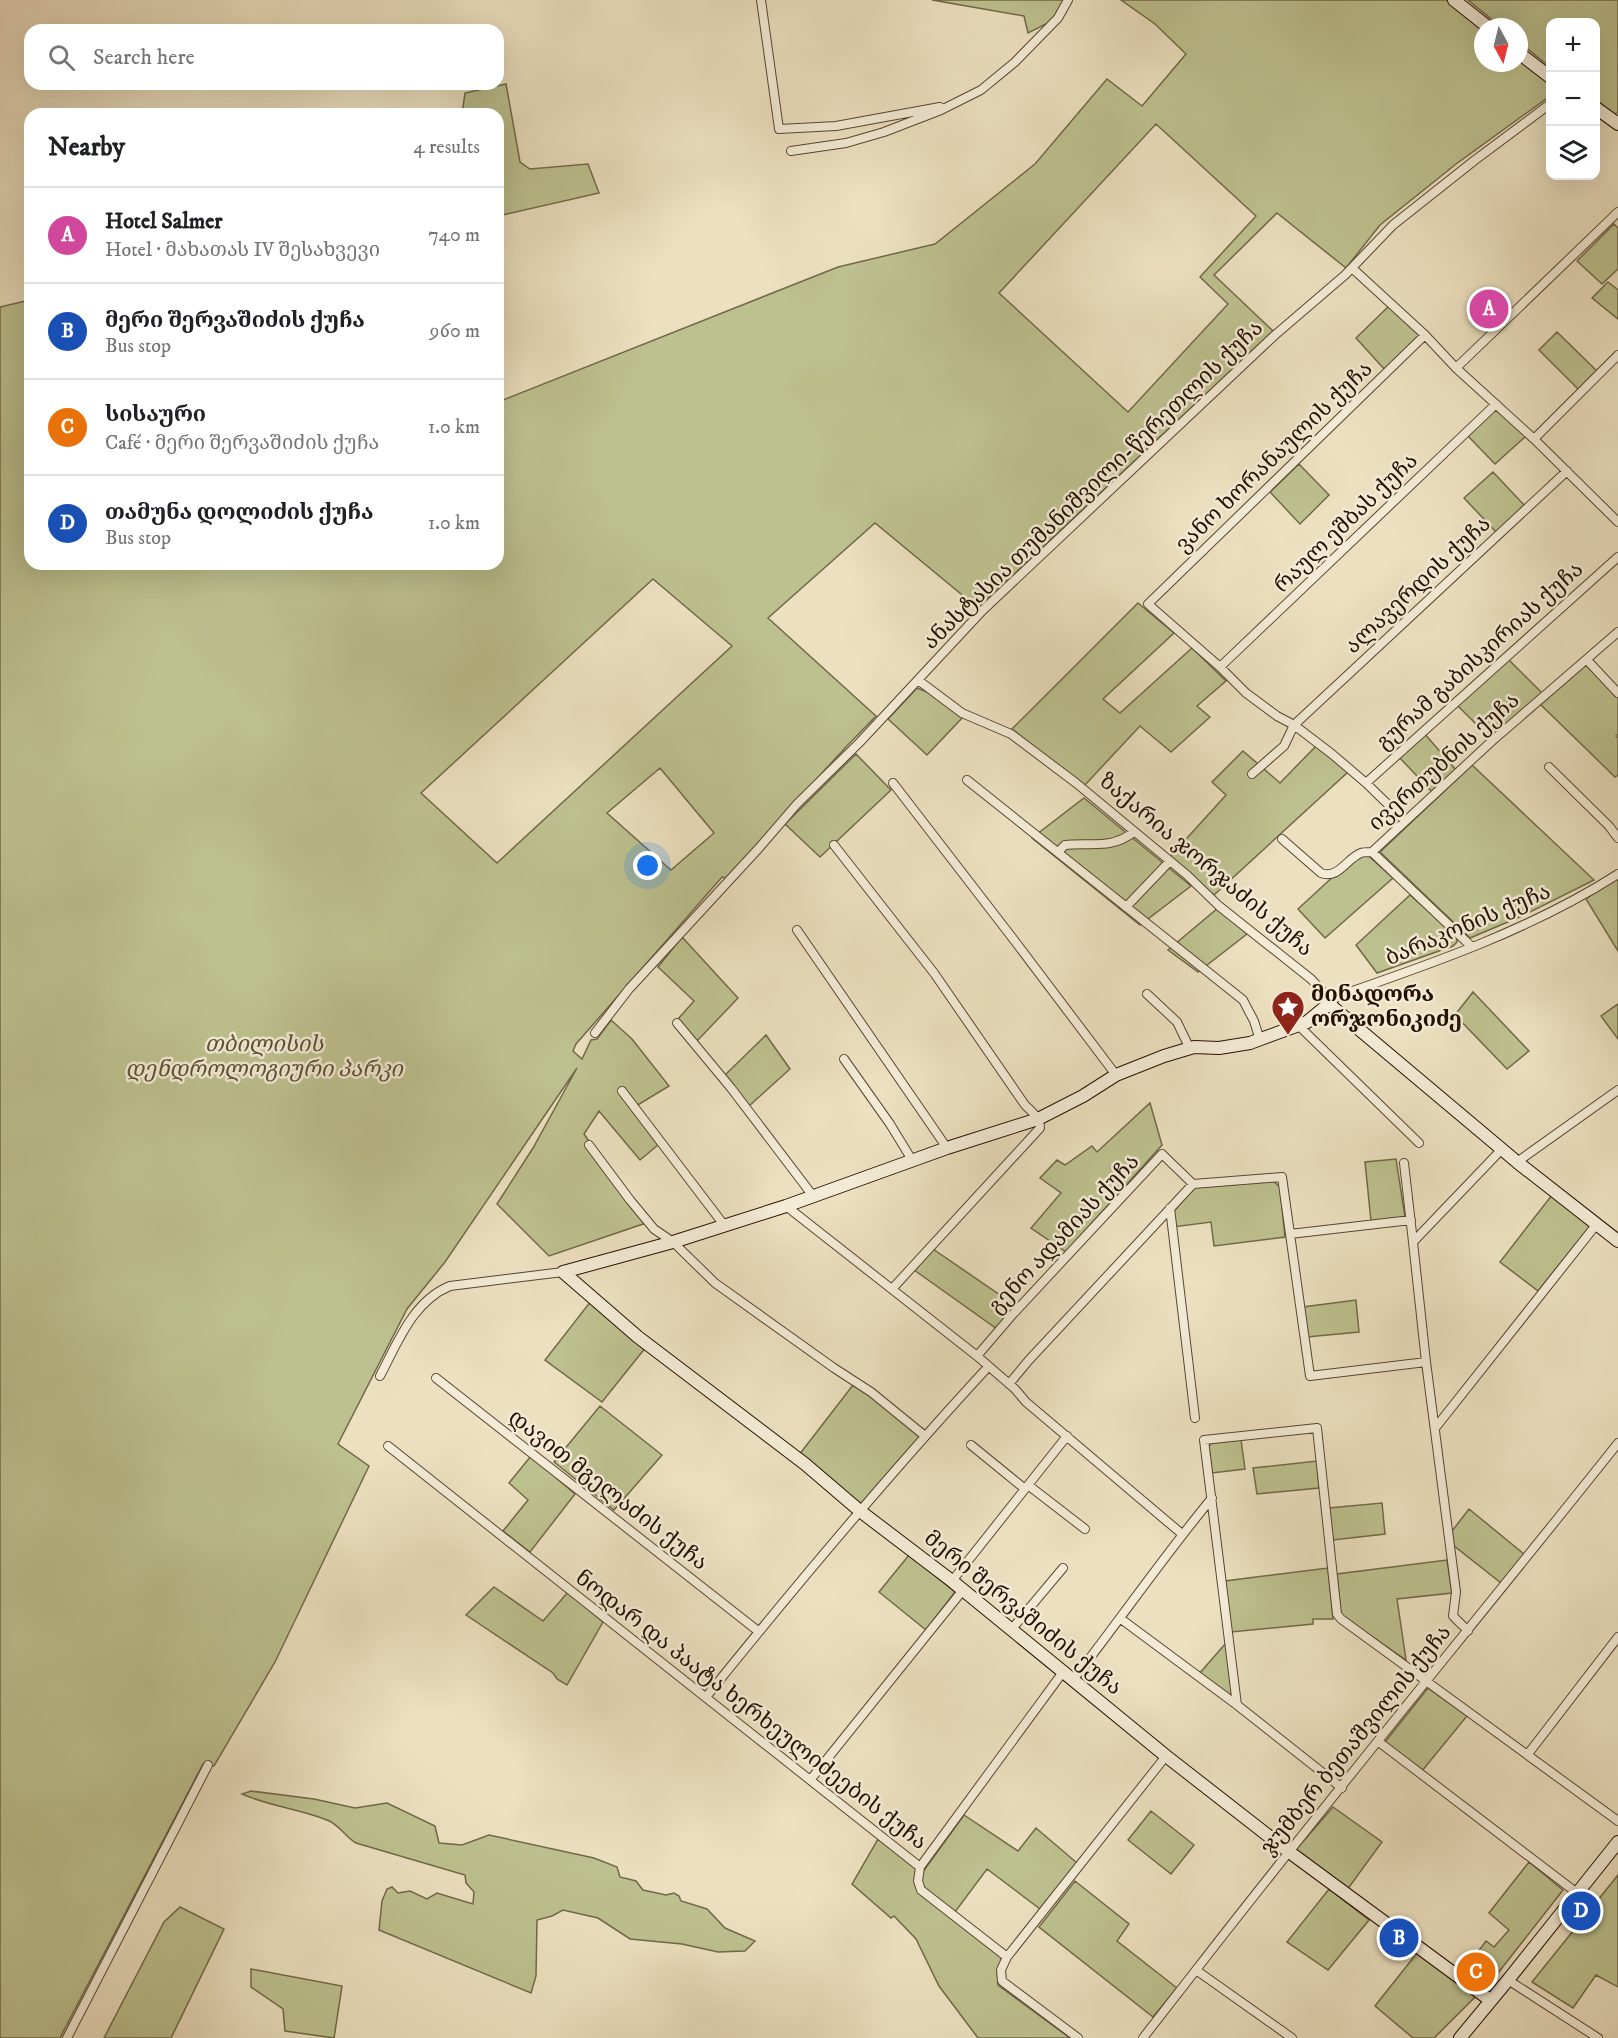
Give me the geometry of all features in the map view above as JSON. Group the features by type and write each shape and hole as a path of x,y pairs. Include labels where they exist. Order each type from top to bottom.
{"street":[{"path":"761,0 779,129 836,126 950,105"},
{"path":"791,151 846,142 884,132 941,110 981,90 1009,68 1058,18 1068,0"},
{"path":"1454,0 1477,18"},
{"path":"1528,60 1546,73"},
{"path":"1607,116 1618,107"},
{"name":"ანასტასია თუმანიშვილი-წერეთლის ქუჩა","path":"595,1033 629,989 707,902 797,804 860,742 982,611 1147,454 1352,267 1394,225 1475,160 1546,108"},
{"path":"1600,111 1618,124"},
{"path":"1456,368 1618,212"},
{"path":"1352,267 1618,522"},
{"name":"ვანო ხორანაულის ქუჩა","path":"1220,667 1148,604 1425,335"},
{"path":"1534,440 1618,355"},
{"name":"რაულ ეშბას ქუჩა","path":"1220,667 1496,404"},
{"name":"ალავერდის ქუჩა","path":"1251,774 1284,746 1294,725 1567,471"},
{"name":"გურამ გაბისკირიას ქუჩა","path":"1366,783 1618,556"},
{"name":"ივერთუბნის ქუჩა","path":"1472,947 1372,852 1492,741 1618,632"},
{"path":"1587,660 1618,693"},
{"path":"1220,667 1246,693 1277,716 1294,725 1366,783 1405,821"},
{"name":"ზაქარია ჯორჯაძის ქუჩა","path":"918,680 962,713 1011,735 1076,783 1311,980 1324,993 1329,1004 1517,1162 1618,1241"},
{"path":"1549,767 1610,826 1618,838"},
{"path":"967,780 1243,1000 1254,1021 1260,1040"},
{"path":"893,783 1116,1075"},
{"path":"1058,852 1065,845 1108,845 1134,832"},
{"path":"1282,839 1326,875 1334,873 1362,852 1372,852"},
{"path":"834,845 934,973 1025,1104 1038,1119 1040,1128 892,1289"},
{"path":"1126,907 1169,862"},
{"name":"ბარაკონის ქუჩა","path":"1329,1004 1338,996 1472,947 1593,890 1618,874"},
{"path":"797,930 947,1148"},
{"path":"1147,994 1177,1022 1190,1049"},
{"path":"380,1376 412,1317 435,1292 450,1286 563,1272 673,1242 786,1206 912,1160 1038,1119 1083,1096 1116,1075 1164,1056 1190,1049 1219,1048 1260,1040 1299,1026 1322,1012 1329,1004"},
{"path":"677,1023 731,1088 813,1196"},
{"path":"1299,1026 1419,1143"},
{"path":"844,1059 890,1124 912,1160"},
{"path":"1517,1162 1618,1090"},
{"path":"622,1091 724,1225"},
{"path":"589,1145 654,1229 673,1242 715,1283 871,1392 925,1436"},
{"path":"1413,1242 1502,1149"},
{"name":"გენო ადამიას ქუჩა","path":"977,1356 1013,1314 1162,1154 1193,1184"},
{"path":"1404,1163 1426,1362 1456,1592 1453,1617 1468,1631"},
{"path":"1010,1384 1193,1184 1282,1177 1310,1376 1426,1362"},
{"path":"786,1206 977,1356 1010,1384 1026,1402 1182,1534"},
{"path":"1170,1208 1195,1418"},
{"path":"1290,1234 1411,1220"},
{"path":"1436,1427 1596,1225"},
{"name":"მერი შერვაშიძის ქუჩა","path":"563,1272 638,1337 805,1464 860,1511 952,1581 1166,1756 1288,1851 1490,2000"},
{"path":"706,1697 758,1631 860,1511 988,1367"},
{"name":"დავით მგელაძის ქუჩა","path":"436,1378 758,1631"},
{"path":"1237,1705 1204,1440 1317,1428 1337,1614 1344,1623 1618,1821"},
{"path":"952,1581 1067,1436"},
{"name":"ჯუმბერ ბეთაშვილის ქუჩა","path":"1196,1970 1288,1851 1342,1788 1618,1443"},
{"path":"970,1445 1085,1529"},
{"name":"ნოდარ და პაატა ხერხეულიძეების ქუჩა","path":"388,1446 920,1867 918,1881 921,1890 1007,1957"},
{"path":"1073,1680 1121,1619 1182,1534 1212,1498"},
{"path":"1011,1630 1063,1568"},
{"path":"811,1779 963,1590"},
{"path":"1121,1619 1237,1705 1342,1788"},
{"path":"1528,1754 1618,1637"},
{"path":"920,1867 1062,1672"},
{"path":"1379,1742 1577,1893"},
{"path":"1078,2038 1002,1981 1001,1970 1007,1957 1166,1756"},
{"path":"67,2038 208,1765"},
{"path":"1460,2038 1618,1842"},
{"path":"1143,2038 1196,1970 1292,2038"},
{"path":"1508,1980 1598,2038"},
{"path":"1451,2038 1480,2013"}],"green space":[{"path":"932,0 1064,0 1052,21 1028,33 1024,16"},
{"name":"თბილისის დენდროლოგიური პარკი","path":"1121,0 1446,0 1474,21 1474,72 1528,72 1528,63 1546,77 1546,99 1456,164 1380,225 1346,268 1277,213 1214,275 1273,331 978,608 875,523 768,618 876,716 726,878 722,877 576,1044 573,1051 582,1059 591,1040 597,1039 611,1020 632,1039 669,1086 631,1109 658,1145 640,1160 599,1111 584,1134 646,1223 549,1256 497,1204 533,1148 577,1068 445,1262 407,1309 338,1444 369,1466 275,1662 214,1766 203,1764 60,2038 0,2038 0,307 24,301 24,570 504,570 504,400 838,267 935,244 1035,164 1107,79 1142,106 1186,54 1155,24","holes":["1156,124 1256,216 1200,277 1228,304 1128,412 999,293","653,579 732,646 497,863 421,793","660,768 714,833 671,870 607,813"]},
{"path":"1468,0 1618,0 1618,112 1611,117 1600,107 1600,18 1546,18 1546,64 1528,49 1528,18 1490,18"},
{"path":"506,84 520,162 530,169 588,164 599,193 504,215 504,108 463,108 465,93 479,90 504,90"},
{"path":"1614,224 1618,228 1618,269 1602,284 1577,261"},
{"path":"1608,282 1618,290 1618,319 1592,298"},
{"path":"1389,306 1420,336 1385,370 1356,338"},
{"path":"1557,332 1599,373 1581,392 1539,350"},
{"path":"1497,408 1527,435 1495,464 1468,436"},
{"path":"1299,464 1329,495 1300,524 1270,492"},
{"path":"1493,472 1526,507 1497,533 1464,498"},
{"path":"1138,603 1174,633 1103,699 1120,713 1192,648 1226,681 1197,706 1210,717 1171,752 1140,726 1084,786 1012,729"},
{"path":"1508,659 1543,694 1490,738 1457,705"},
{"path":"1587,664 1618,697 1618,734 1616,736 1618,738 1618,775 1615,777 1540,704"},
{"path":"917,688 930,693 963,717 927,755 888,719"},
{"path":"1424,733 1456,770 1432,792 1399,757"},
{"path":"1316,746 1348,772 1214,895 1169,858 1226,795 1212,782 1243,751 1280,783"},
{"path":"856,754 891,790 820,857 785,824"},
{"path":"1472,765 1594,880 1522,916 1470,938 1380,852"},
{"path":"1084,798 1191,886 1140,925 1032,838"},
{"path":"1362,850 1393,878 1325,938 1298,909"},
{"path":"1618,876 1618,951 1586,899"},
{"path":"1410,895 1457,936 1457,942 1453,946 1377,973 1356,945"},
{"path":"1218,908 1247,934 1198,972 1168,950"},
{"path":"682,937 738,998 697,1041 678,1019 694,1001 658,967"},
{"path":"1473,992 1529,1051 1507,1069 1455,1015"},
{"path":"1618,1004 1618,1039 1601,1016"},
{"path":"766,1035 790,1069 749,1106 725,1075"},
{"path":"1150,1103 1162,1145 1066,1252 1031,1228 1061,1193 1040,1178 1057,1160 1065,1165 1092,1146 1097,1152"},
{"path":"1396,1159 1405,1217 1371,1221 1365,1162"},
{"path":"1273,1181 1280,1187 1285,1237 1214,1246 1211,1222 1173,1227 1174,1211 1195,1187"},
{"path":"1552,1195 1590,1226 1538,1291 1500,1262"},
{"path":"933,1249 1016,1306 997,1329 914,1270"},
{"path":"1356,1300 1359,1332 1307,1337 1303,1307"},
{"path":"591,1301 646,1347 602,1402 545,1360"},
{"path":"853,1385 879,1402 920,1436 859,1506 799,1455"},
{"path":"600,1406 662,1455 614,1510 554,1462"},
{"path":"1241,1440 1245,1469 1212,1473 1209,1446 1212,1443"},
{"path":"531,1456 575,1494 530,1552 503,1531 528,1500 509,1483"},
{"path":"1317,1461 1319,1488 1257,1494 1253,1468"},
{"path":"1382,1503 1385,1534 1333,1540 1329,1508"},
{"path":"1469,1509 1524,1554 1501,1583 1453,1545 1452,1531"},
{"path":"909,1555 955,1592 926,1630 879,1592"},
{"path":"1447,1560 1452,1593 1397,1599 1406,1660 1341,1615 1337,1574"},
{"path":"1328,1568 1333,1619 1313,1619 1313,1624 1231,1632 1225,1581"},
{"path":"494,1587 543,1621 568,1592 603,1622 567,1685 557,1679 553,1673 466,1615"},
{"path":"1226,1643 1232,1698 1199,1674"},
{"path":"1428,1688 1467,1716 1422,1771 1385,1742"},
{"path":"251,1791 314,1799 355,1808 387,1803 435,1826 439,1843 462,1845 489,1835 594,1858 617,1867 620,1877 636,1881 643,1890 666,1895 674,1893 681,1901 707,1909 725,1928 755,1941 745,1951 718,1952 682,1944 630,1939 598,1918 563,1910 537,1920 536,1976 531,1993 379,1930 382,1901 387,1889 392,1887 398,1893 410,1891 427,1899 437,1893 473,1904 474,1892 466,1883 465,1875 356,1843 327,1820 242,1794"},
{"path":"1333,1807 1382,1842 1347,1890 1294,1852"},
{"path":"1151,1811 1194,1845 1171,1874 1128,1840"},
{"path":"964,1815 1018,1851 1036,1828 1077,1863 1040,1909 987,1869 955,1912 922,1886 922,1873"},
{"path":"878,1839 917,1869 915,1885 1001,1957 998,1985 1070,2038 978,2038 939,1986 916,1939 894,1916 891,1918 852,1884"},
{"path":"1529,1862 1563,1890 1484,1991 1462,1973 1486,1941 1494,1947 1509,1930 1489,1913"},
{"path":"1618,1875 1618,1987 1596,1975 1573,2008 1532,1982"},
{"path":"1075,1881 1129,1924 1117,1941 1177,1988 1153,2017 1039,1927"},
{"path":"1329,1889 1369,1920 1328,1970 1287,1942"},
{"path":"180,1907 224,1929 171,2038 104,2038 164,1922"},
{"path":"1417,1953 1477,1995 1434,2038 1413,2038 1375,2006"},
{"path":"251,1969 342,1986 334,2038 285,2031 283,2009 251,1987"}],"place":[{"name":"Hotel Salmer","path":"1489,309"},
{"name":"მინადორა ორჯონიკიძე","path":"1288,1036"},
{"name":"თამუნა დოლიძის ქუჩა","path":"1581,1911"},
{"name":"მერი შერვაშიძის ქუჩა","path":"1399,1938"},
{"name":"სისაური","path":"1476,1972"}]}
